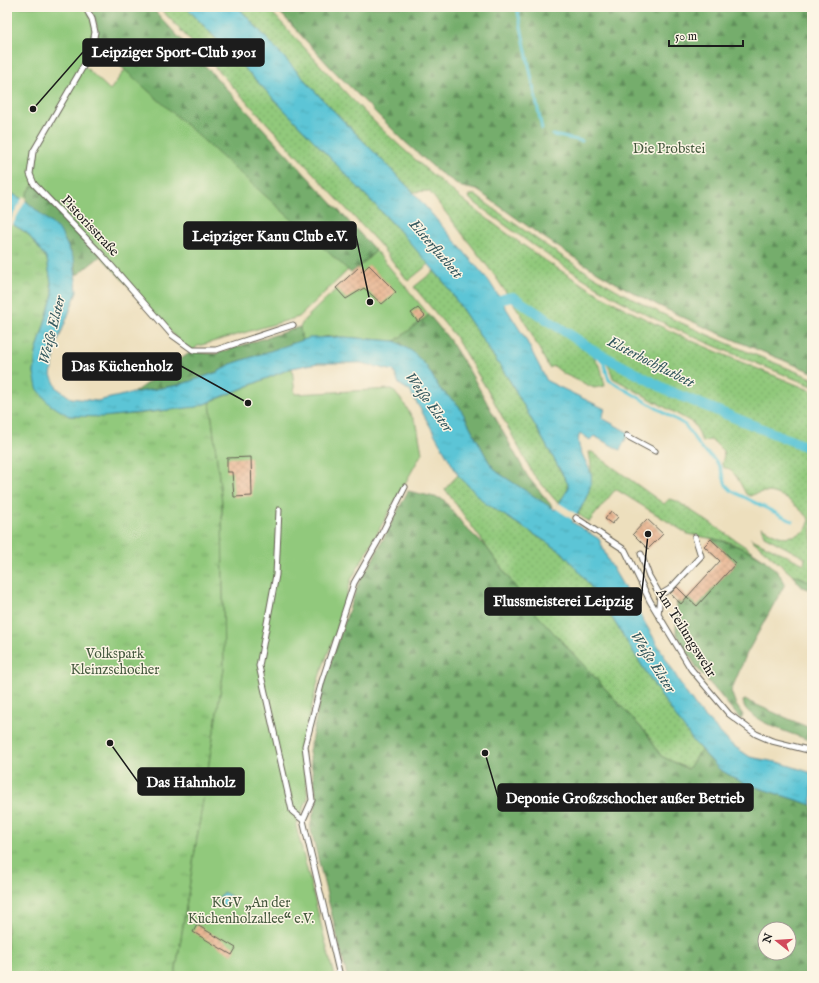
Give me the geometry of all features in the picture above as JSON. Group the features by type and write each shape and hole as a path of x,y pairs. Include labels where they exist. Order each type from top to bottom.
{"lane":[{"name":"Pistorisstraße","path":"85,7 92,19 95,32 91,53 33,152 30,174 34,184 102,255 172,335 193,350 216,350 293,325"},
{"path":"627,436 655,451"},
{"path":"303,820 312,800 305,746 322,680 354,583 406,487"},
{"path":"279,510 276,575 260,666 292,811 303,820 340,976"},
{"name":"Am Teilungswehr","path":"576,518 625,550 658,615 691,669 729,714 756,734 772,741 812,751"},
{"path":"660,595 670,589 701,556 696,537"},
{"path":"641,554 649,576 660,595 658,615"}],"green space":[{"path":"7,7 85,7 92,22 93,36 90,51 84,66 110,90 125,70 348,270 299,317 198,346 193,350 182,344 34,184 27,193 26,201 7,191"},
{"path":"89,7 151,7 376,251 351,273 97,45 97,25"},
{"path":"159,7 186,7 399,230 429,264 408,281 379,244"},
{"name":"Elsterhochflutbett","path":"238,7 267,7 383,131 424,168 473,208 549,263 602,296 653,323 706,347 812,391 812,582 791,574 750,538 804,564 805,558 764,536 761,527 779,536 795,536 804,531 807,527 809,523 808,517 789,500 774,493 759,493 750,496 746,494 734,474 723,467 723,451 714,442 710,440 702,442 693,423 613,378 606,362 593,350 592,354 601,369 605,386 594,388 564,374 554,366 549,368 522,316 495,276 429,191 413,192 323,100"},
{"name":"Die Probstei","path":"275,7 812,7 812,372 703,326 640,296 577,259 477,190 462,187 439,172 404,141 332,69"},
{"path":"34,184 102,255 77,275 74,262 65,241 45,217 26,201 27,193"},
{"path":"469,195 475,195 554,251 637,301 702,332 812,378 812,386 699,339 632,307 590,283 510,229 471,200 468,197"},
{"name":"Volkspark Kleinzschocher","path":"7,221 27,233 47,259 53,294 36,353 34,373 69,416 138,414 198,406 210,402 222,502 224,669 175,976 7,976"},
{"path":"376,251 429,315 395,341 330,336 302,341 300,327 305,319"},
{"path":"434,271 444,282 510,381 568,484 568,492 560,502 556,501 533,474 491,396 454,335 414,287"},
{"path":"429,315 449,339 470,372 528,477 552,506 551,508 497,472 489,462 459,406 440,389 427,367 395,341"},
{"path":"300,327 302,341 231,364 218,372 179,385 133,393 191,352 215,354"},
{"name":"KGV „An der Küchenholzallee“ e.V.","path":"292,368 295,394 392,389 403,402 417,425 422,453 351,580 336,632 319,677 302,746 308,798 296,826 334,976 175,976 224,669 222,502 210,402"},
{"path":"589,452 592,452 664,504 669,499 677,501 765,560 729,542 688,534 617,490 614,491 589,522 578,514 585,500 590,484 591,468"},
{"path":"458,475 485,503 562,552 581,574 602,602 661,696 701,750 688,769 661,756 647,734 529,606 445,489"},
{"path":"408,491 443,499 465,527 487,548 529,606 647,734 661,756 688,769 701,750 719,769 743,783 812,805 812,976 347,976 310,826 317,800 309,751 324,681 358,584 372,561"},
{"path":"710,538 742,548 763,559 772,566 785,584 747,653 731,691 736,705 743,715 741,720 697,668 676,633 677,602 681,603 687,597 697,605 736,563"},
{"path":"791,574 812,582 812,590 802,587"},
{"path":"745,700 812,729 812,741 783,731 761,720 745,708 743,701"}],"water":[{"path":"186,7 238,7 323,100 413,192 489,281 525,338 547,381 605,409 602,418 629,433 620,450 594,436 590,440 580,433 580,448 591,474 591,479 586,499 572,522 599,539 608,560 686,693 699,711 731,744 750,757 781,763 812,773 812,805 743,783 719,769 694,742 661,696 602,602 581,574 562,552 485,503 458,475 410,391 399,384 394,371 361,363 318,363 292,368 197,407 103,417 69,416 49,404 37,388 34,373 36,353 53,294 47,259 27,233 7,221 7,191 26,201 60,231 74,259 77,292 56,346 51,375 57,388 71,398 97,401 179,385 218,372 231,364 309,338 344,337 395,341 413,352 427,367 440,389 459,406 489,462 497,472 555,510 568,489 568,484 510,381 444,282 399,230"},
{"path":"223,892 231,896 225,907 217,902"}],"pier":[{"path":"23,197 27,198 12,226 8,224"},
{"path":"559,503 578,515 574,521 555,508"}],"building":[{"path":"369,265 396,292 382,304 364,288 346,299 336,288 358,268 362,272"},
{"path":"418,308 425,316 418,322 411,313"},
{"path":"251,457 252,496 234,497 232,472 227,472 227,458"},
{"path":"611,511 618,517 612,524 605,519"},
{"path":"647,519 663,534 648,549 633,534"},
{"path":"711,539 736,563 697,606 687,597 720,561 704,546"},
{"path":"677,587 687,597 681,604 670,594"},
{"path":"197,925 236,948 232,955 193,932"}],"waterway":[{"path":"517,7 542,129"},
{"path":"553,135 582,141"},
{"name":"Elsterhochflutbett","path":"489,304 513,297 596,352 671,392 812,449"},
{"path":"596,352 604,364 609,380 685,425 701,448 715,460 720,467 726,485 732,491 792,521"}],"place":[{"name":"Leipziger Sport-Club 1901","path":"33,109"},
{"name":"Leipziger Kanu Club e.V.","path":"370,302"},
{"name":"Das Küchenholz","path":"248,403"},
{"name":"Flussmeisterei Leipzig","path":"648,534"},
{"name":"Das Hahnholz","path":"110,743"},
{"name":"Deponie Großzschocher außer Betrieb","path":"485,753"}],"water label":[{"name":"Elsterflutbett","path":"436,249"},
{"name":"Weiße Elster","path":"52,330"},
{"name":"Weiße Elster","path":"429,402"},
{"name":"Weiße Elster","path":"653,662"}]}
